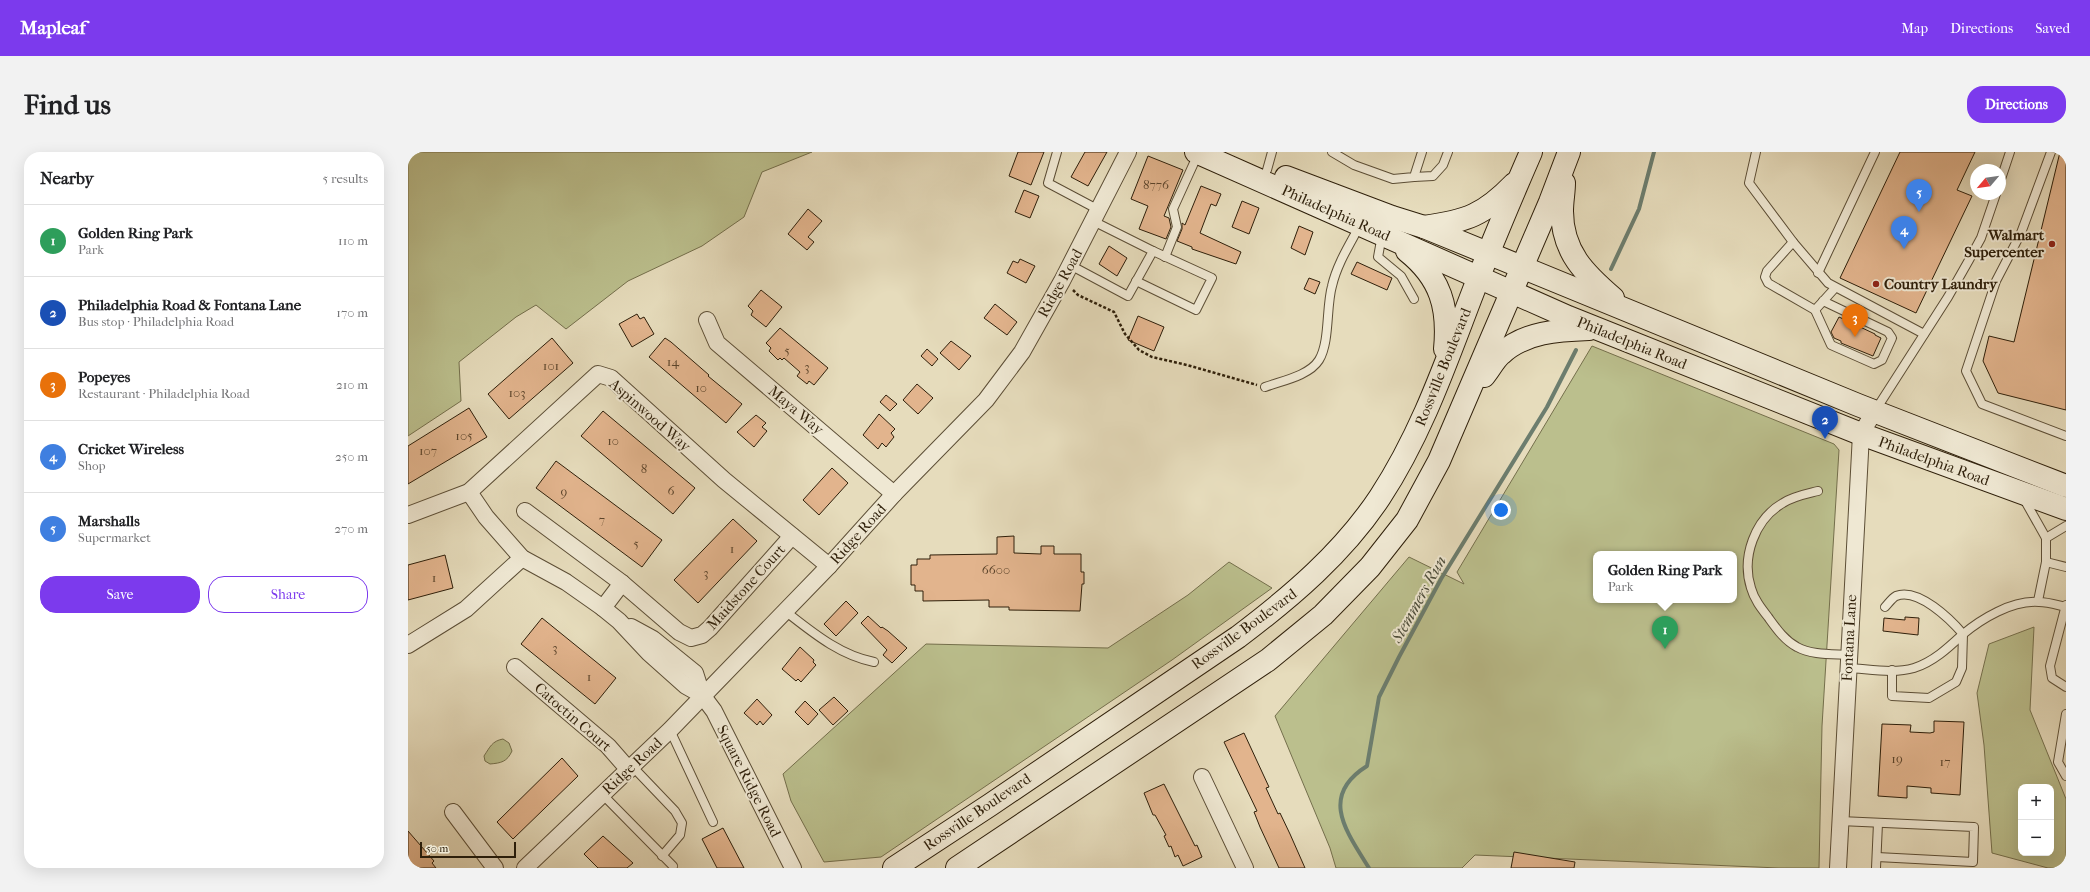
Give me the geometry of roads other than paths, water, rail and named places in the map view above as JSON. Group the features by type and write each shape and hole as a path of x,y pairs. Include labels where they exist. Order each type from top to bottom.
{"main road":[{"name":"Rossville Boulevard","path":"894,868 990,805 1238,636 1272,611 1307,581 1341,546 1379,498 1402,461 1428,409 1443,375 1489,253 1531,152"},
{"name":"Philadelphia Road","path":"1201,154 1254,165 1270,161 1392,217 1424,227 1874,412 2066,486"},
{"name":"Philadelphia Road","path":"1201,154 1387,236 1511,293 1597,329 1861,434 2066,509"},
{"path":"957,868 1250,672 1286,646 1323,615 1370,567 1407,520 1439,461 1566,160"},
{"path":"1566,160 1562,211 1567,242 1583,271 1629,312"},
{"path":"1424,227 1450,223 1479,214 1496,203 1520,179"},
{"path":"1387,236 1422,265 1439,291 1445,309 1447,322 1443,375"},
{"path":"1461,408 1497,359 1513,345 1554,331 1597,329"}],"street":[{"name":"Ridge Road","path":"525,868 670,730 702,695 829,566 894,494 986,400 1022,352 1062,281 1128,152"},
{"name":"Maya Way","path":"706,320 717,343 894,494"},
{"name":"Aspinwood Way","path":"408,516 469,492 598,374 611,378 724,480 829,566"},
{"name":"Fontana Lane","path":"1838,868 1861,434 1874,412"},
{"name":"Square Ridge Road","path":"469,492 486,518 522,558 566,582 603,608 619,621 649,653 686,686 702,695 714,711 793,868"},
{"name":"Maidstone Court","path":"525,511 622,583 679,632 691,638 702,635 710,628 792,536"},
{"path":"408,645 466,609 522,558"},
{"path":"603,608 622,583"},
{"name":"Catoctin Court","path":"515,667 608,746 631,768"},
{"path":"1202,778 1244,868"},
{"path":"453,812 495,868"}],"lane":[{"path":"1057,152 1048,183 1153,251 1212,278 1196,310 1136,281"},
{"path":"1332,152 1354,165 1393,179 1433,176 1444,165 1448,152"},
{"path":"1414,177 1422,152"},
{"path":"1756,152 1748,183 1818,273 1835,288 1924,334"},
{"path":"1818,273 1875,152"},
{"path":"2006,164 2010,152"},
{"path":"2051,152 2021,233 1996,281 1966,371 1982,404 2066,436"},
{"path":"1165,256 1176,227 1173,209 1201,154"},
{"path":"1874,412 1948,297 1981,238 1994,200"},
{"path":"1265,388 1306,371 1318,361 1324,343 1328,301 1332,284 1360,224"},
{"path":"1387,236 1378,257 1402,276 1414,299"},
{"path":"1793,242 1767,271 1765,277 1768,283 1814,310 1831,345 1874,364 1882,360 1892,338 1888,332 1823,301"},
{"path":"1070,265 1128,296 1153,251"},
{"path":"1814,310 1835,288"},
{"path":"1818,491 1782,503 1763,522 1756,532 1751,545 1748,559 1748,573 1751,588 1757,602 1786,640 1798,648 1848,661 1892,670 1913,668 1933,659 1973,626 1998,612 2021,604 2038,601 2066,606 2050,666 2052,678 2066,687"},
{"path":"2019,492 2039,522 2046,538 2046,562 2038,601"},
{"path":"2046,538 2066,526"},
{"path":"2046,562 2066,567"},
{"path":"1885,607 1894,597 1903,594 1922,599 1952,621 1963,634 1960,676 1951,686 1929,698 1892,696 1892,670"},
{"path":"784,611 810,632 828,643 858,659 874,662"},
{"path":"2066,716 2058,762 2066,776"},
{"path":"670,730 713,822"},
{"path":"631,768 676,811 682,823 680,835 662,856"},
{"path":"602,794 673,866"},
{"path":"1840,821 1974,827 1973,862 1877,857"},
{"path":"1876,868 1878,823"}],"waterway":[{"name":"Stemmers Run","path":"1611,269 1639,209 1654,152"},
{"name":"Stemmers Run","path":"1369,868 1352,841 1341,814 1340,802 1344,789 1352,777 1367,766 1379,697 1441,579 1547,407 1576,350"}],"place":[{"name":"Marshalls","path":"1919,212"},
{"name":"Walmart Supercenter","path":"2052,244"},
{"name":"Cricket Wireless","path":"1904,249"},
{"name":"Country Laundry","path":"1876,284"},
{"name":"Popeyes","path":"1855,337"},
{"name":"Philadelphia Road & Fontana Lane","path":"1825,439"},
{"name":"Golden Ring Park","path":"1665,649"}]}
